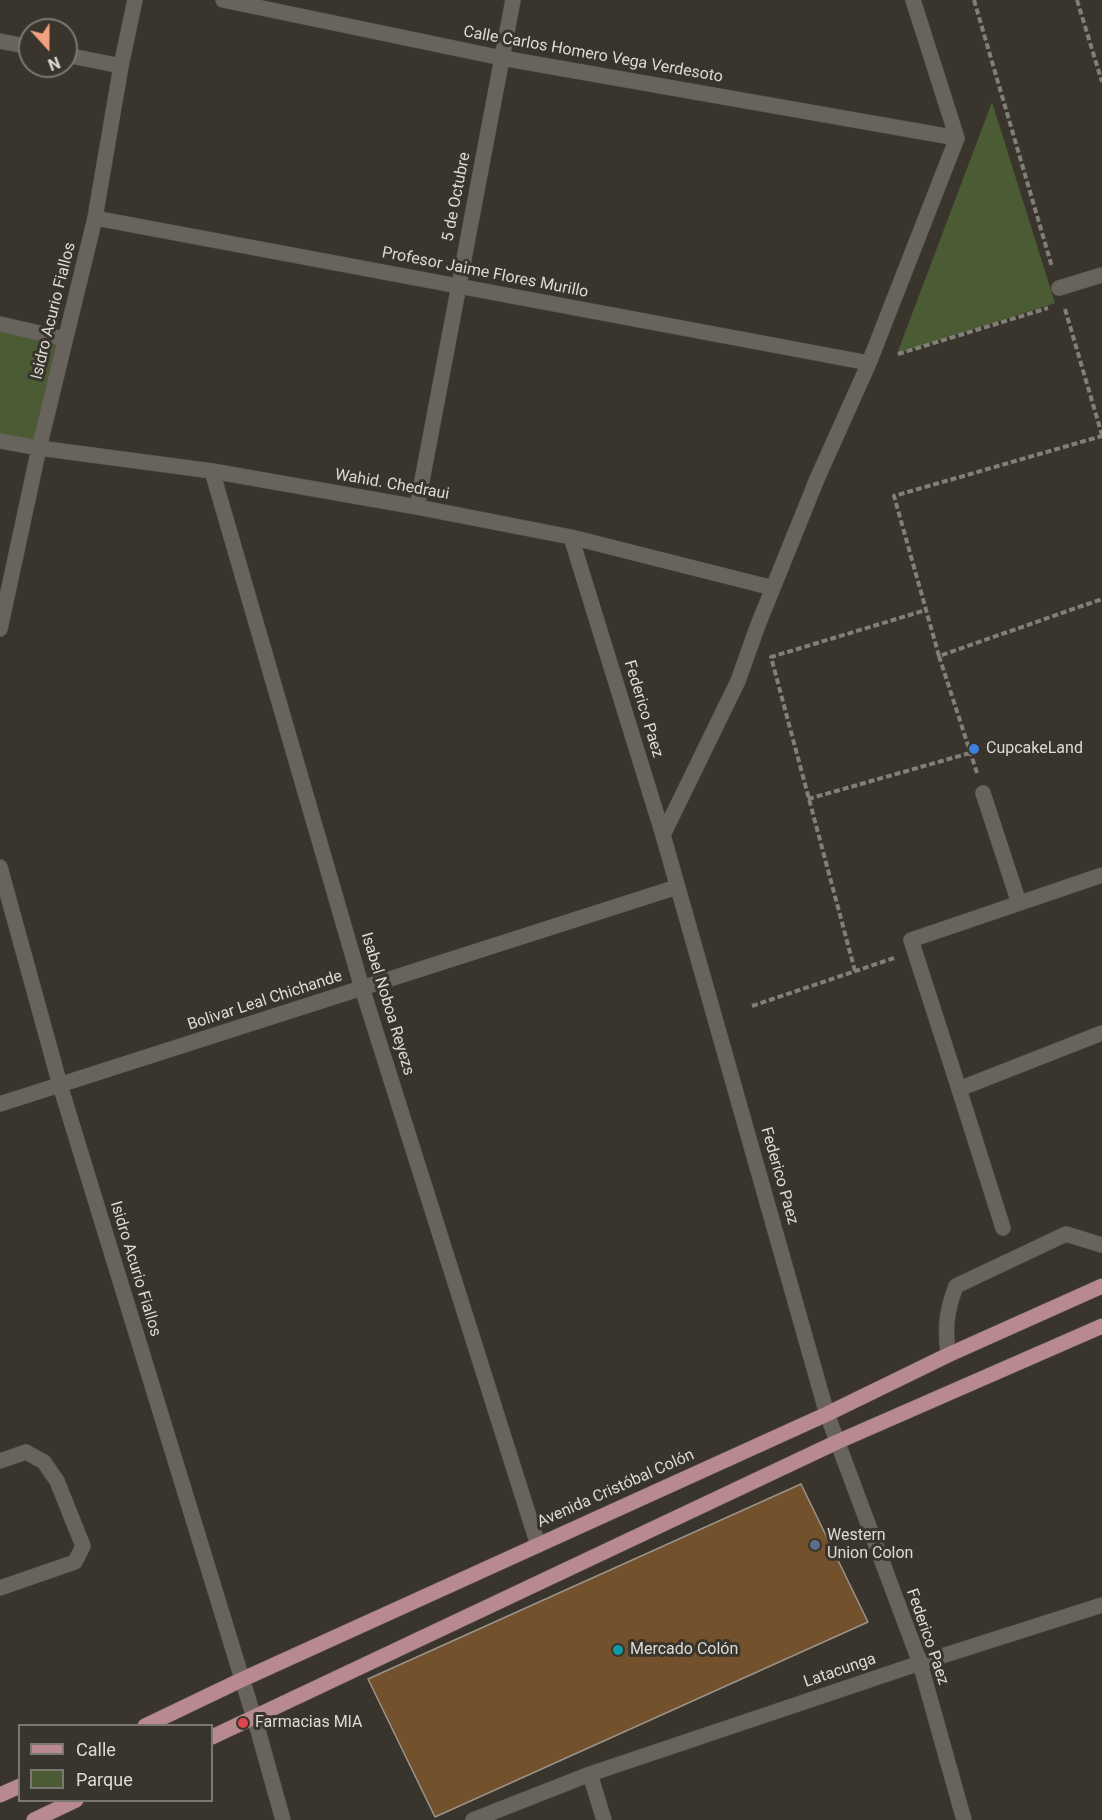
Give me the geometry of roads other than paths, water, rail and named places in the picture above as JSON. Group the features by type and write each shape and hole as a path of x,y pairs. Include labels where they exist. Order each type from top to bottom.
{"main road":[{"name":"Avenida Cristóbal Colón","path":"147,1724 1102,1286"},
{"path":"213,1737 837,1442 1102,1326"},
{"path":"0,1795 18,1787"},
{"path":"34,1820 72,1802"}],"street":[{"name":"Isidro Acurio Fiallos","path":"0,629 39,448 95,218 121,66 135,0"},
{"name":"Calle Carlos Homero Vega Verdesoto","path":"224,0 502,58 957,138"},
{"name":"5 de Octubre","path":"417,507 513,0"},
{"path":"663,835 738,681 817,479 869,363 957,138 913,0"},
{"path":"0,41 18,45"},
{"path":"78,57 121,66"},
{"name":"Profesor Jaime Flores Murillo","path":"95,218 869,363"},
{"path":"1059,288 1102,275"},
{"path":"0,324 65,339"},
{"name":"Wahid. Chedraui","path":"0,441 212,471 417,507 571,537 773,588"},
{"name":"Isabel Noboa Reyezs","path":"212,471 362,988 538,1545"},
{"name":"Federico Paez","path":"571,537 663,835 827,1414 920,1664 964,1820"},
{"path":"983,793 1019,903"},
{"name":"Isidro Acurio Fiallos","path":"0,867 60,1085 254,1717 283,1820"},
{"path":"1003,1228 911,940 1102,875"},
{"name":"Bolivar Leal Chichande","path":"0,1104 677,887"},
{"path":"959,1089 1102,1033"},
{"path":"948,1355 945,1331 956,1286 1066,1234 1102,1245"},
{"path":"0,1461 26,1452 44,1462 57,1480 83,1546 75,1562 0,1588"},
{"name":"Latacunga","path":"473,1820 590,1774 1102,1605"},
{"path":"590,1774 604,1820"}],"place":[{"name":"CupcakeLand","path":"974,749"},
{"name":"Western Union Colon","path":"815,1545"},
{"name":"Mercado Colón","path":"618,1650"},
{"name":"Farmacias MIA","path":"243,1723"}]}
